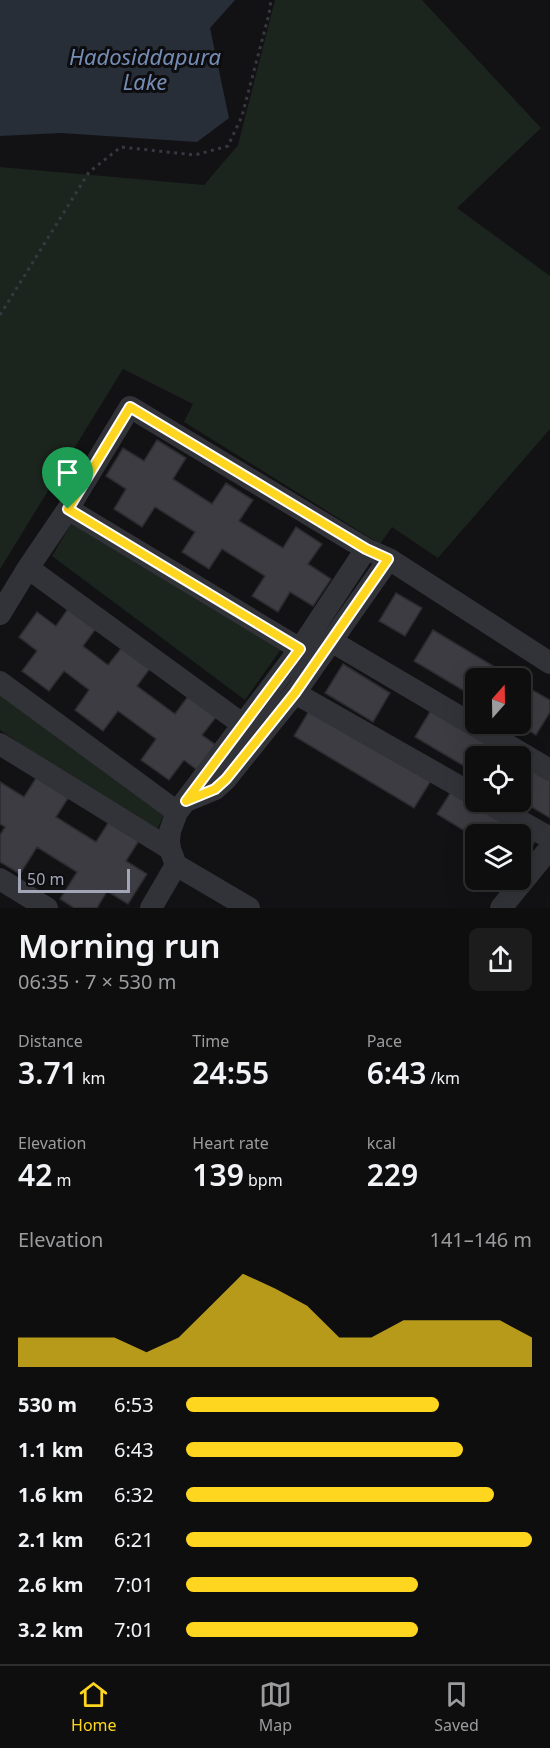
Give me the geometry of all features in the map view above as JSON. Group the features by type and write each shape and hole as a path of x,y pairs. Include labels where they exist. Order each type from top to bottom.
{"street":[{"path":"0,614 130,407 366,549 388,559 550,663"},
{"path":"68,509 300,649"},
{"path":"151,908 173,857 170,831 181,807 300,649 366,549"},
{"path":"181,807 215,789 226,779 295,693 388,559"},
{"path":"28,568 242,724"},
{"path":"331,641 550,770"},
{"path":"0,682 181,807"},
{"path":"295,693 465,790"},
{"path":"0,744 249,908"},
{"path":"504,812 550,838"},
{"path":"501,908 550,848"},
{"path":"0,879 47,908"}],"path":[{"path":"0,315 89,172 121,147 195,155 228,147 242,116 271,0"}],"shaded area":[{"path":"275,0 422,0 541,128 457,208 550,276 550,429 438,558 392,527 380,544 184,422 193,404 123,369 0,569 0,167 204,185 238,145"},
{"path":"73,521 281,649 245,700 52,556"},
{"path":"0,689 164,815 154,835 0,730"}],"water":[{"name":"Hadosiddapura Lake","path":"0,0 235,0 210,28 229,118 197,142 61,133 0,136"}],"building":[{"path":"157,440 186,458 173,479 212,504 226,483 253,500 239,521 283,548 296,527 322,544 308,564 331,579 313,606 290,592 278,612 252,596 265,576 222,549 209,569 182,552 195,532 155,507 142,527 114,509 126,489 106,476 123,448 144,461"},
{"path":"396,593 422,608 405,636 379,621"},
{"path":"70,606 97,627 83,646 108,665 123,646 151,667 137,686 175,714 189,695 217,716 202,735 216,745 197,770 184,760 169,780 141,760 156,739 118,711 103,731 75,710 89,690 64,671 49,691 22,671 37,651 19,637 37,612 56,626"},
{"path":"433,630 496,668 465,668 465,691 414,661"},
{"path":"343,664 390,693 373,722 325,693"},
{"path":"531,689 550,700 550,712 536,735 531,732"},
{"path":"434,705 465,724 465,734 482,734 502,746 465,746 465,767 415,737"},
{"path":"312,706 432,779 414,808 294,736"},
{"path":"531,764 550,775 550,818 531,807"},
{"path":"38,775 70,795 56,817 96,842 110,820 140,839 126,861 147,874 128,904 107,891 97,908 74,908 60,899 77,872 37,847 20,874 0,862 0,835 5,827 0,824 0,782 24,797"},
{"path":"454,787 465,794 465,812 496,812 515,824 465,824 465,831 437,814"},
{"path":"531,833 537,837 531,848"}],"route":[{"path":"130,407 366,549 388,559 295,693 226,779 215,789 186,801 300,649 68,509 130,407"}]}
